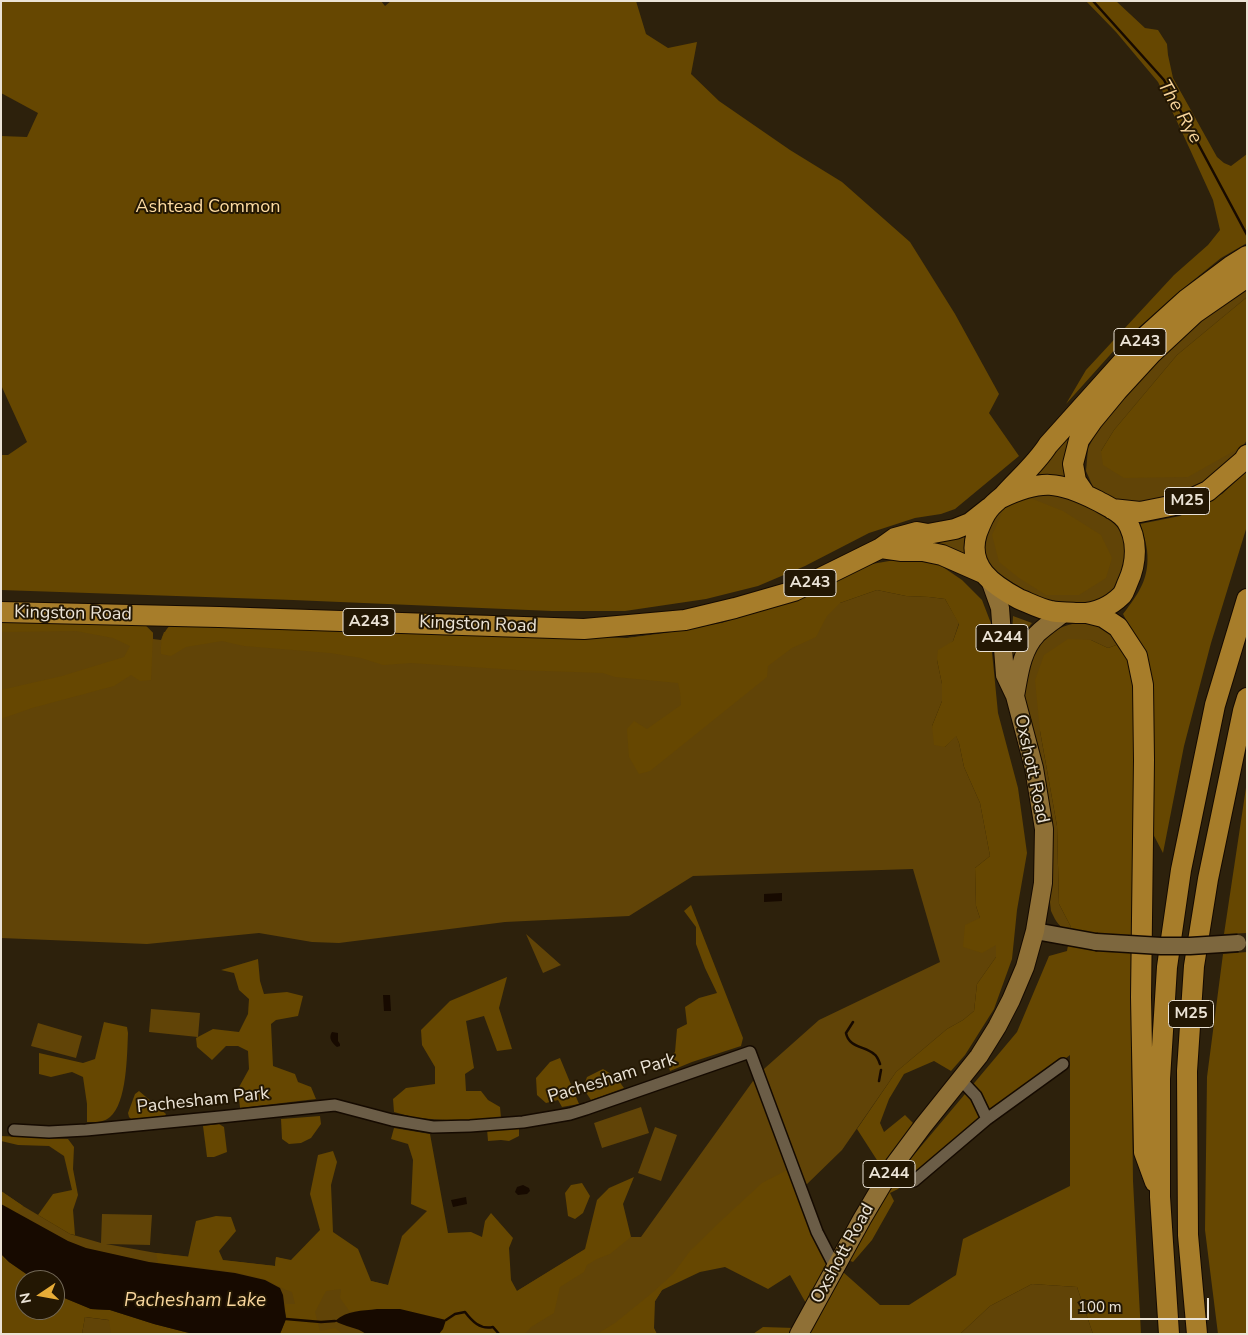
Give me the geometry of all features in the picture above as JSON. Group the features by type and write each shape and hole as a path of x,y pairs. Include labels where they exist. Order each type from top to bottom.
{"highway":[{"name":"A243","path":"995,503 1041,456 1048,445 1144,338 1187,299 1247,256"},
{"name":"A243","path":"1085,494 1076,481 1073,464 1080,440 1093,420 1150,354 1195,313 1247,277"},
{"path":"917,532 952,523 973,510 1037,452 1048,445"},
{"name":"M25","path":"1112,508 1140,512 1180,504 1208,491 1244,460 1247,455"},
{"path":"881,548 923,551 942,555 986,577 1008,593 1030,604 1050,611 1087,613 1110,605 1123,594 1131,574 1136,549 1132,533 1125,519 1112,508 1085,494 1056,484 1035,485 1015,491 995,503 980,524 974,552 986,577"},
{"name":"Kingston Road","path":"1,612 584,629 685,620 794,591 881,548 895,538 917,532 928,534 955,529 970,523 995,503"},
{"name":"M25","path":"1169,1334 1160,1197 1160,1079 1167,967 1181,870 1215,705 1247,599"},
{"name":"M25","path":"1087,613 1103,617 1118,627 1137,656 1143,685 1142,997 1144,1152 1160,1197"},
{"name":"M25","path":"1197,1334 1188,1235 1187,1071 1194,966 1208,879 1247,698"}],"main road":[{"name":"Oxshott Road","path":"800,1334 835,1267 894,1165 979,1056 997,1027 1025,967 1035,931 1043,883 1044,829 1034,768 1015,696 1005,675 1000,608 986,577"},
{"name":"Oxshott Road","path":"1015,696 1020,666 1027,648 1036,635 1065,612"},
{"path":"1035,931 1096,942 1171,946 1242,943"}],"street":[{"name":"Pachesham Park","path":"14,1130 49,1132 86,1130 335,1104 392,1120 433,1127 523,1122 570,1114 750,1052 817,1232 835,1267"},
{"path":"914,1182 987,1119 1063,1064"},
{"path":"961,1080 976,1096 987,1119"}],"shaded area":[{"path":"1247,286 1247,297 1177,355 1114,430 1101,451 1243,446 1215,475 1188,493 1133,504 1108,497 1093,487 1086,471 1088,448 1115,404 1197,322"},
{"path":"1086,411 1068,480 1052,475 1033,474"},
{"path":"1054,492 1105,514 1120,530 1126,548 1123,575 1112,591 1099,600 1068,604 1048,600 1029,593 996,572 987,560 983,546 984,532 1004,500"},
{"path":"967,531 967,555 956,550 909,541"},
{"path":"877,590 906,596 945,599 959,623 953,641 937,660 942,684 942,701 932,726 945,747 956,735 964,767 980,803 990,856 975,868 976,906 980,918 996,945 996,957 977,984 974,1011 947,1029 896,1072 842,1150 805,1186 795,1189 662,1290 642,1322 629,1334 299,1334 286,1312 280,1334 193,1334 65,1296 65,1270 22,1270 1,1254 1,1191 70,1234 101,1243 102,1214 152,1215 150,1245 106,1244 156,1253 275,1266 276,1257 486,1310 586,1249 631,1237 641,1237 753,1081 765,1068 819,1020 940,962 913,869 693,876 629,916 505,922 339,943 312,942 259,933 147,944 1,938 1,619 145,625 153,633 153,639 161,640 164,632 627,638 722,623 780,604 840,603"},
{"path":"1013,616 1032,623 1018,646 1013,672 1011,652"},
{"path":"1075,623 1091,624 1108,631 1119,644 1108,648 1091,640 1040,731 1057,826 1059,904 1071,927 1070,932 1058,924 1051,911 1028,713 1023,686 1029,661 1042,638 1053,631"},
{"path":"526,934 561,965 543,973"},
{"path":"151,1009 200,1013 198,1037 149,1032"},
{"path":"38,1023 82,1036 76,1058 31,1046"},
{"path":"641,1107 649,1133 602,1148 594,1123"},
{"path":"655,1127 677,1135 661,1181 638,1173"},
{"path":"1032,1284 1077,1287 1093,1334 960,1334 990,1306"},
{"path":"85,1317 115,1321 117,1334 82,1334"}],"green space":[{"name":"Ashtead Common","path":"1,1 381,1 385,6 391,1 636,1 646,34 668,48 697,42 691,74 719,101 790,150 842,182 910,242 955,314 999,394 989,413 1019,456 955,509 941,514 915,518 869,533 805,566 758,586 706,599 625,611 552,611 1,590 1,455 8,455 27,442 1,385 1,136 27,137 38,113 1,93"},
{"path":"1086,1 1116,1 1145,28 1158,30 1167,44 1173,78 1217,157 1231,166 1247,154 1247,243 1221,258 1175,295 1118,346 1066,404 1086,370 1174,275 1208,245 1220,230 1213,200 1158,82 1116,32"},
{"path":"1247,297 1247,440 1243,446 1188,477 1124,478 1103,465 1101,451 1114,430 1177,355"},
{"path":"1247,471 1247,526 1211,643 1184,746 1163,853 1152,832 1138,643 1123,614 1142,585 1147,569 1147,547 1140,524 1180,516 1222,494"},
{"path":"1028,497 1063,511 1101,535 1112,558 1106,578 1079,595 1046,595 1019,578 999,562 992,535 1005,506"},
{"path":"895,560 919,561 940,565 962,580 982,600 992,626 991,643 998,713 1018,788 1027,853 1017,910 1012,959 994,1009 965,1055 951,1071 934,1061 904,1074 889,1099 880,1123 884,1132 905,1115 915,1125 884,1171 857,1129 896,1072 947,1029 974,1011 977,984 996,957 996,945 982,953 963,947 965,925 980,918 976,906 975,868 990,856 980,803 964,767 956,736 945,747 934,745 932,726 942,701 942,684 937,660 938,650 953,641 959,624 945,599 906,596 877,590 840,603 827,616 816,637 792,648 768,666 767,677 650,771 639,774 629,757 627,729 634,721 647,729 681,705 678,683 615,677 603,673 516,670 411,663 383,665 361,658 330,653 244,646 222,641 186,647 171,656 161,654 162,638 170,625 627,638 722,623 780,604 866,565"},
{"path":"1,619 145,625 153,633 151,680 140,681 131,675 114,686 32,708 1,719 1,690 62,676 124,657 130,646 113,638 76,631 1,632"},
{"path":"1068,639 1091,640 1108,648 1119,644 1131,663 1134,693 1131,1029 1133,1181 1141,1334 1093,1334 1077,1287 1032,1284 990,1306 960,1334 810,1334 843,1272 880,1305 909,1305 956,1275 963,1239 1070,1186 1070,1055 898,1189 890,1193 894,1201 872,1240 853,1262 848,1260 902,1169 1017,1032 1049,956 1067,951 1071,927 1059,904 1057,826 1040,731 1035,680 1044,655"},
{"path":"1247,781 1247,933 1224,934"},
{"path":"691,905 743,1038 741,1046 670,1071 667,1061 675,1052 677,1029 687,1024 685,1007 699,998 717,993 696,944 696,927 684,911"},
{"path":"1247,952 1247,1334 1218,1334 1205,1230 1207,1077 1223,954"},
{"path":"258,959 260,981 264,994 287,992 303,996 298,1016 276,1020 271,1024 273,1066 295,1074 298,1082 311,1087 316,1099 240,1108 238,1089 249,1069 248,1051 238,1046 226,1046 212,1060 197,1047 196,1038 213,1029 239,1032 248,1014 249,999 239,990 234,973 221,970"},
{"path":"507,977 499,1008 512,1049 497,1051 484,1016 466,1021 474,1068 465,1074 466,1091 481,1091 488,1100 500,1107 501,1118 462,1121 416,1118 394,1112 393,1099 406,1088 435,1084 435,1067 422,1045 421,1030 450,1001"},
{"path":"104,1022 127,1027 128,1042 123,1090 116,1110 110,1117 102,1121 87,1122 87,1104 83,1077 72,1072 51,1077 39,1074 39,1053 83,1063 95,1059"},
{"path":"560,1058 579,1104 562,1107 558,1100 546,1103 537,1095 536,1078 550,1062"},
{"path":"603,1069 616,1077 624,1088 591,1100 583,1088 587,1077"},
{"path":"139,1091 166,1114 165,1116 131,1119 128,1113 135,1094"},
{"path":"320,1116 321,1124 311,1138 301,1143 289,1144 282,1139 281,1119"},
{"path":"219,1124 224,1127 227,1152 214,1157 207,1157 203,1126"},
{"path":"394,1128 430,1134 448,1233 471,1232 482,1237 485,1221 491,1213 513,1238 509,1248 511,1280 517,1291 585,1249 597,1200 609,1188 634,1177 623,1204 631,1237 610,1254 587,1265 584,1272 560,1287 554,1313 531,1327 525,1334 439,1334 443,1329 400,1309 350,1312 340,1298 341,1289 326,1291 315,1312 320,1331 335,1328 343,1334 280,1334 286,1319 285,1304 295,1304 292,1292 263,1279 250,1276 158,1263 156,1253 188,1257 196,1221 216,1216 231,1217 236,1231 219,1251 223,1260 275,1266 276,1257 291,1260 320,1230 310,1194 318,1155 333,1151 337,1162 331,1185 333,1232 358,1249 371,1281 388,1285 402,1236 427,1211 411,1204 413,1160 408,1144 391,1139"},
{"path":"519,1128 519,1136 509,1141 488,1141 487,1129"},
{"path":"1,1136 68,1139 74,1147 73,1169 78,1195 73,1210 75,1235 38,1215 53,1194 72,1190 64,1156 49,1146 18,1145 1,1141"},
{"path":"787,1170 817,1242 829,1265 807,1305 790,1275 768,1289 725,1267 700,1272 662,1290 655,1301 654,1328 657,1334 597,1334 615,1323 673,1274 690,1251 762,1183"},
{"path":"582,1183 590,1196 583,1213 575,1219 568,1216 565,1193 571,1185"},
{"path":"1,1191 23,1206 17,1213 1,1204"},
{"path":"1,1254 21,1270 15,1270 15,1320 65,1320 65,1298 91,1309 110,1310 193,1334 111,1334 109,1320 85,1317 82,1334 1,1334"},
{"path":"763,1327 795,1328 792,1334 753,1334"}],"water":[{"path":"782,893 782,901 764,902 764,894"},
{"path":"383,995 390,995 391,1011 384,1011"},
{"path":"332,1032 338,1033 340,1046 337,1047 332,1042 330,1036"},
{"path":"523,1185 529,1188 530,1191 527,1194 518,1195 515,1192 517,1187"},
{"path":"466,1197 467,1204 453,1207 451,1200"},
{"name":"Pachesham Lake","path":"1,1204 68,1241 86,1248 149,1262 235,1273 265,1280 280,1288 283,1295 286,1319 280,1334 193,1334 110,1310 91,1309 65,1298 65,1270 21,1270 1,1254"},
{"path":"377,1309 400,1309 446,1320 439,1334 366,1334 335,1321 350,1313"}],"waterway":[{"name":"The Rye","path":"1093,1 1164,80 1247,235"},
{"path":"853,1022 846,1033 848,1038 854,1044 874,1054 880,1064"},
{"path":"879,1081 881,1070"},
{"path":"446,1320 455,1314 465,1312 480,1326 493,1327 499,1334"},
{"path":"286,1319 321,1322 335,1321"}]}
